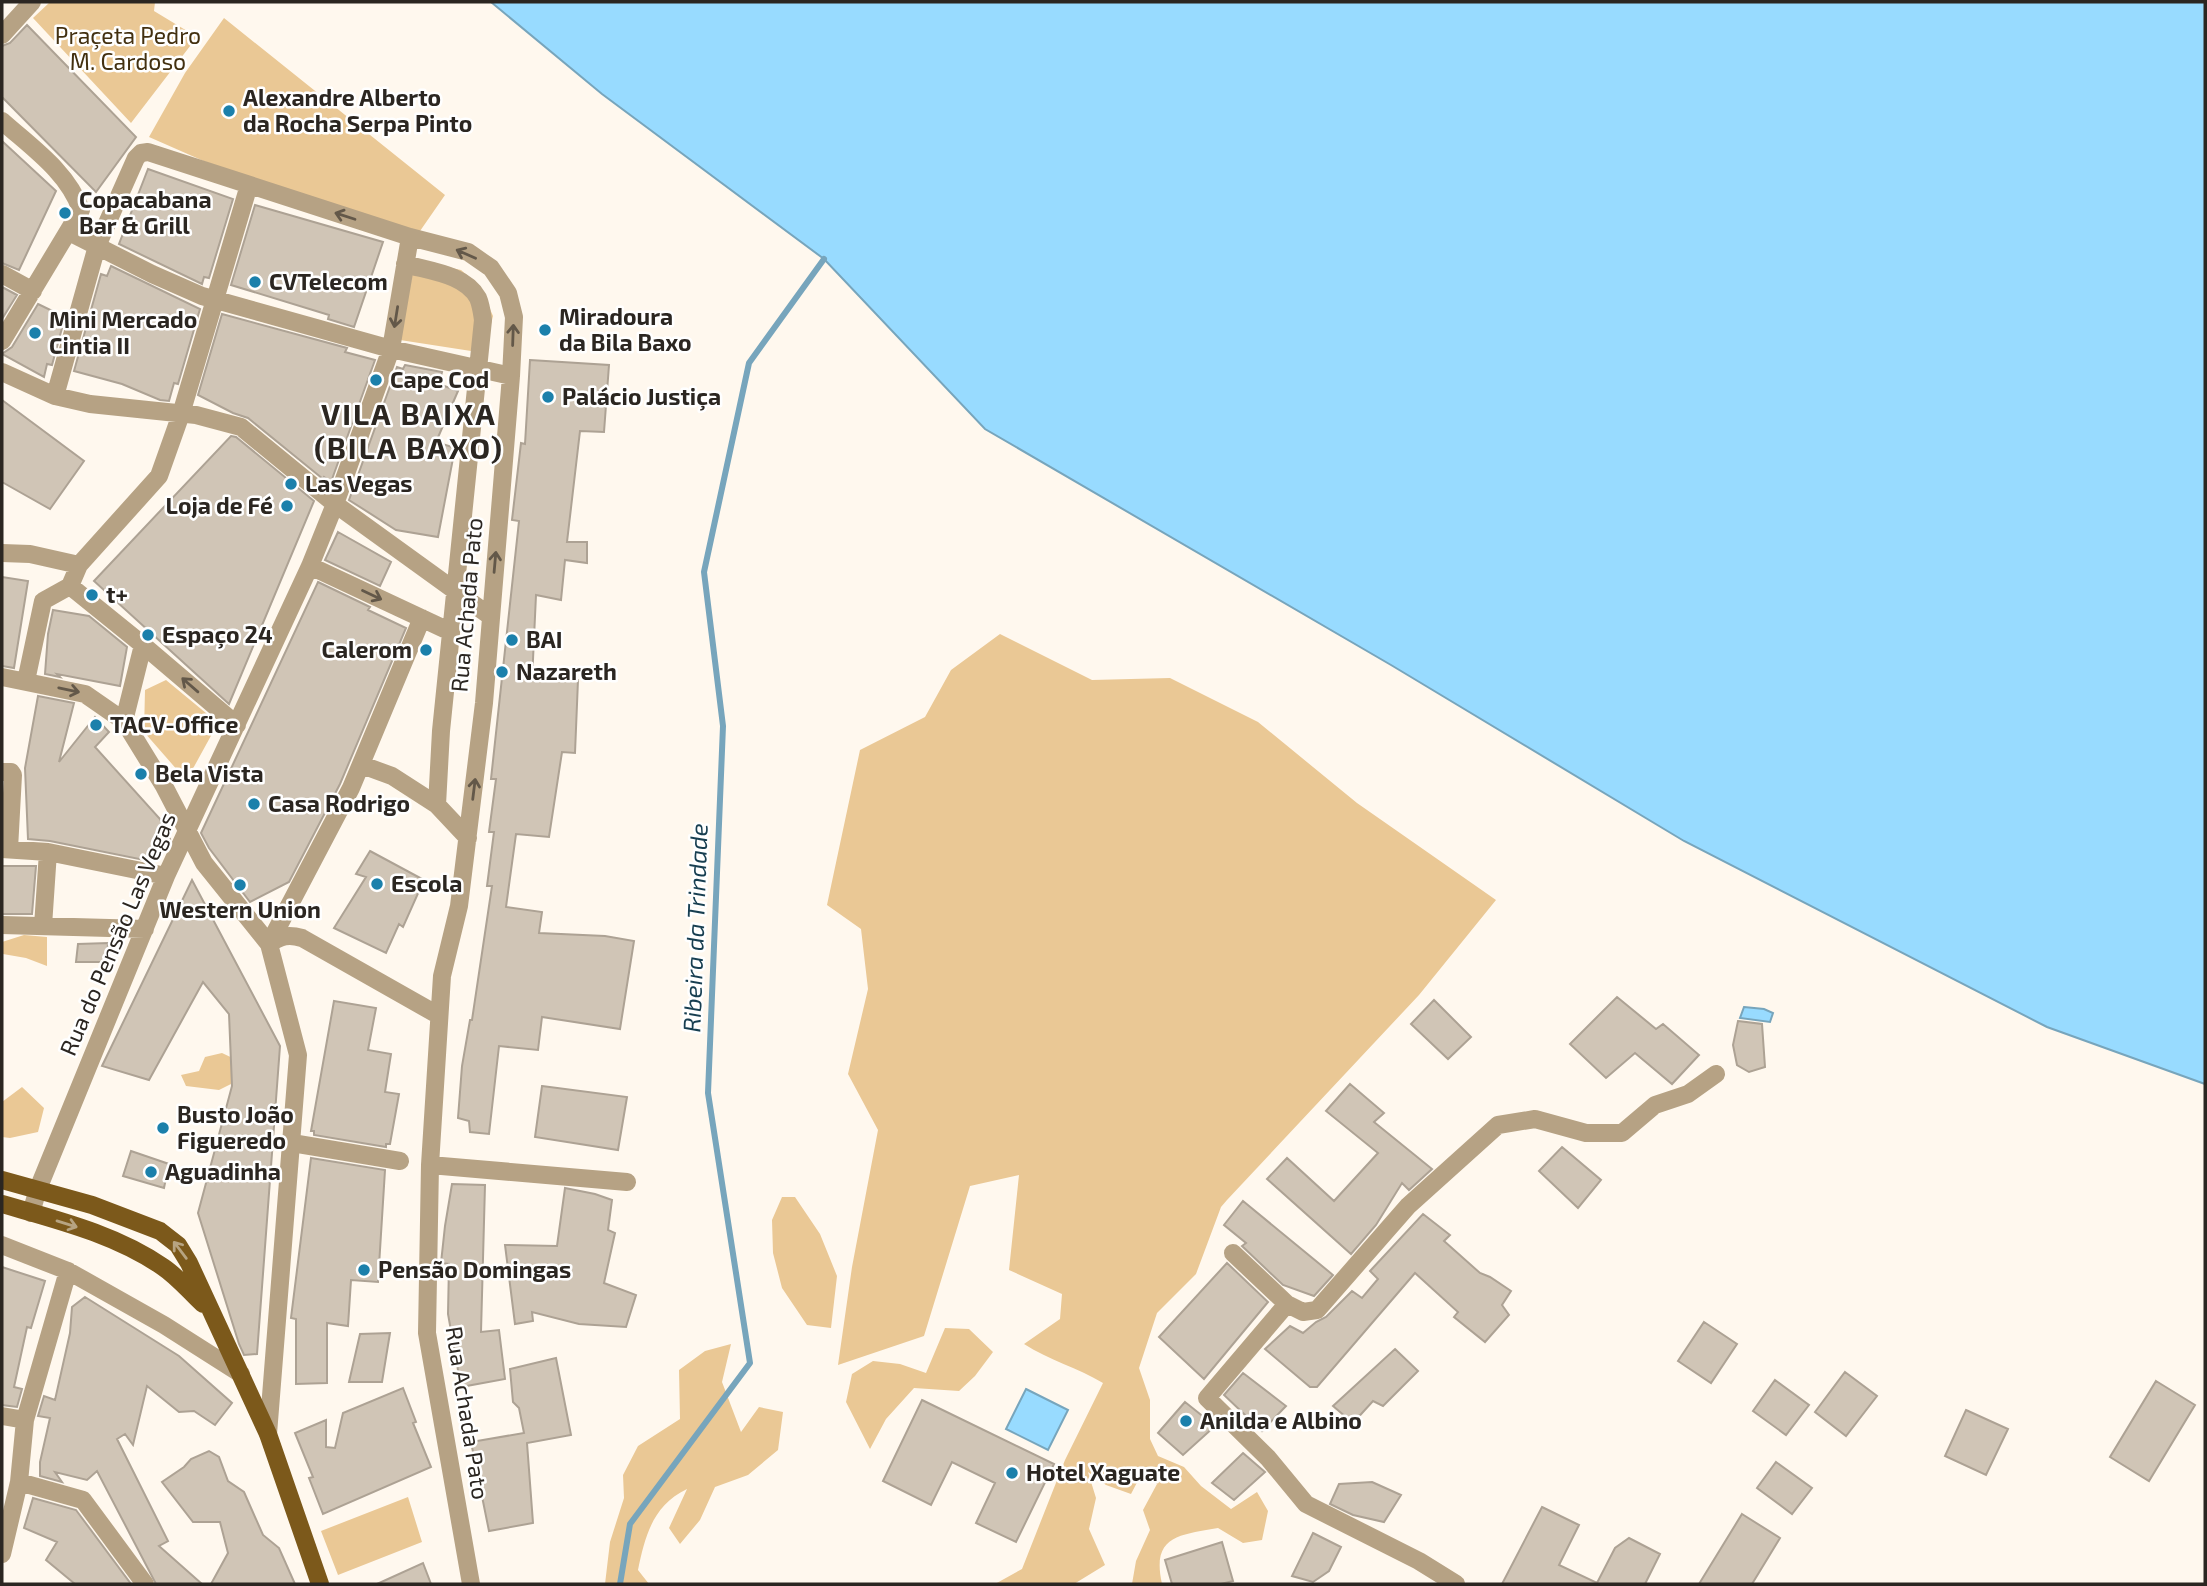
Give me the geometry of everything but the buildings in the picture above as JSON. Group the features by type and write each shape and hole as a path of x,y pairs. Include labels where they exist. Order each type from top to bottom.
{"main road":[{"path":"2,1180 92,1205 160,1231 178,1244 190,1263 268,1434 320,1584"},
{"path":"2,1204 88,1230 130,1247 165,1268 211,1311"}],"street":[{"path":"2,35 31,2"},
{"path":"2,121 59,172 76,195 81,210 2,341"},
{"path":"55,396 97,246 141,153 148,152 410,237"},
{"path":"26,681 43,601 70,586 79,565 159,476 181,414 248,185"},
{"path":"69,232 152,274 214,299 391,349 511,376"},
{"name":"Rua do Pensão Las Vegas","path":"31,1213 38,1189 166,876 310,566 335,504 391,349 410,237"},
{"name":"Rua Achada Pato","path":"410,237 468,252 491,268 508,293 513,317 511,376 484,703 459,906 442,976 430,1165 427,1333 471,1584"},
{"name":"Rua Achada Pato","path":"405,264 452,277 470,286 480,300 483,320 455,589 437,805"},
{"path":"2,274 33,291"},
{"path":"2,372 55,396 90,404 196,415 241,426 335,504 490,616"},
{"path":"2,540 30,554"},
{"path":"2,553 30,554 79,565"},
{"path":"310,566 451,632"},
{"path":"70,586 237,725"},
{"name":"Rua Achada Pato","path":"269,944 362,765 422,618"},
{"path":"124,721 144,645"},
{"path":"2,677 85,694 124,721 164,786 211,873 269,944 298,1055 268,1434"},
{"path":"362,765 392,776 417,790 437,805 468,838"},
{"path":"2,772 11,772 13,775 6,849 48,852 110,862 166,876"},
{"path":"43,926 48,852"},
{"path":"2,925 145,929"},
{"path":"269,944 291,935 302,938 438,1014"},
{"path":"1233,1253 1287,1304 1303,1312 1317,1310 1408,1206 1499,1125 1535,1119 1586,1133 1622,1133 1655,1105 1688,1094 1716,1074"},
{"path":"292,1143 400,1161"},
{"path":"430,1165 627,1182"},
{"path":"2,1245 68,1271 164,1325 241,1374"},
{"path":"3,1545 19,1482 25,1420 68,1271"},
{"path":"1287,1304 1207,1398 1268,1458 1306,1504 1419,1561 1456,1584"},
{"path":"2,1416 25,1420"},
{"path":"19,1482 83,1500 145,1584"}],"green space":[{"name":"Praçeta Pedro M. Cardoso","path":"50,2 155,2 154,11 197,37 131,123 33,18"},
{"path":"224,18 445,195 411,244 249,181 149,137 185,73"},
{"path":"415,260 461,270 480,286 493,316 484,353 400,340"},
{"path":"1000,634 1092,680 1170,678 1258,722 1357,803 1496,900 1419,995 1221,1207 1196,1274 1157,1313 1139,1368 1150,1400 1150,1439 1158,1456 1184,1467 1201,1486 1231,1509 1257,1492 1268,1511 1262,1540 1243,1543 1218,1528 1172,1540 1161,1556 1162,1584 1132,1584 1136,1561 1150,1530 1143,1510 1157,1484 1143,1471 1131,1494 1106,1485 1088,1472 1096,1498 1089,1529 1105,1565 1074,1584 995,1584 1022,1569 1065,1460 1103,1383 1024,1344 1060,1319 1062,1294 1009,1270 1019,1175 970,1186 924,1336 838,1365 852,1267 878,1130 848,1074 868,989 861,929 827,905 860,750 925,717 951,670"},
{"path":"166,680 218,723 190,774 179,772 144,732 145,690"},
{"path":"24,935 47,937 47,966 26,958 3,954 2,942"},
{"path":"222,1053 241,1062 241,1079 219,1090 186,1086 181,1075 199,1071 205,1057"},
{"path":"22,1087 44,1108 38,1132 2,1137 2,1102"},
{"path":"782,1197 795,1197 820,1234 837,1276 831,1328 807,1325 782,1288 773,1253 772,1220"},
{"path":"945,1328 969,1329 993,1352 975,1376 959,1391 914,1388 886,1419 870,1449 846,1402 852,1374 873,1361 900,1364 926,1373"},
{"path":"731,1344 722,1382 741,1432 759,1407 783,1412 778,1450 748,1475 715,1487 700,1520 680,1544 669,1528 687,1489 666,1504 652,1523 638,1570 649,1584 605,1584 610,1542 624,1498 623,1475 638,1446 680,1419 679,1370 705,1351"},
{"path":"408,1497 422,1542 338,1575 321,1531"}],"water":[{"path":"491,2 2205,2 2205,1084 2047,1027 1684,841 1391,665 985,429 824,259 602,94"},
{"path":"1744,1007 1773,1013 1770,1022 1740,1018"},
{"path":"1026,1389 1068,1410 1048,1450 1006,1429"}],"waterway":[{"name":"Ribeira da Trindade","path":"620,1584 630,1524 750,1363 708,1093 723,726 704,572 749,363 824,259"}],"place":[{"name":"Alexandre Alberto da Rocha Serpa Pinto","path":"229,111"},
{"name":"Copacabana Bar & Grill","path":"65,213"},
{"name":"CVTelecom","path":"255,282"},
{"name":"Miradoura da Bila Baxo","path":"545,330"},
{"name":"Mini Mercado Cintia II","path":"35,333"},
{"name":"Cape Cod","path":"376,380"},
{"name":"Palácio Justiça","path":"548,397"},
{"name":"Las Vegas","path":"291,484"},
{"name":"Loja de Fé","path":"287,506"},
{"name":"t+","path":"92,595"},
{"name":"Espaço 24","path":"148,635"},
{"name":"BAI","path":"512,640"},
{"name":"Calerom","path":"426,650"},
{"name":"Nazareth","path":"502,672"},
{"name":"TACV-Office","path":"96,725"},
{"name":"Bela Vista","path":"141,774"},
{"name":"Casa Rodrigo","path":"254,804"},
{"name":"Escola","path":"377,884"},
{"name":"Western Union","path":"240,885"},
{"name":"Busto João Figueredo","path":"163,1128"},
{"name":"Aguadinha","path":"151,1172"},
{"name":"Pensão Domingas","path":"364,1270"},
{"name":"Anilda e Albino","path":"1186,1421"},
{"name":"Hotel Xaguate","path":"1012,1473"}],"district":[{"name":"VILA BAIXA (BILA BAXO)","path":"409,432"}]}
